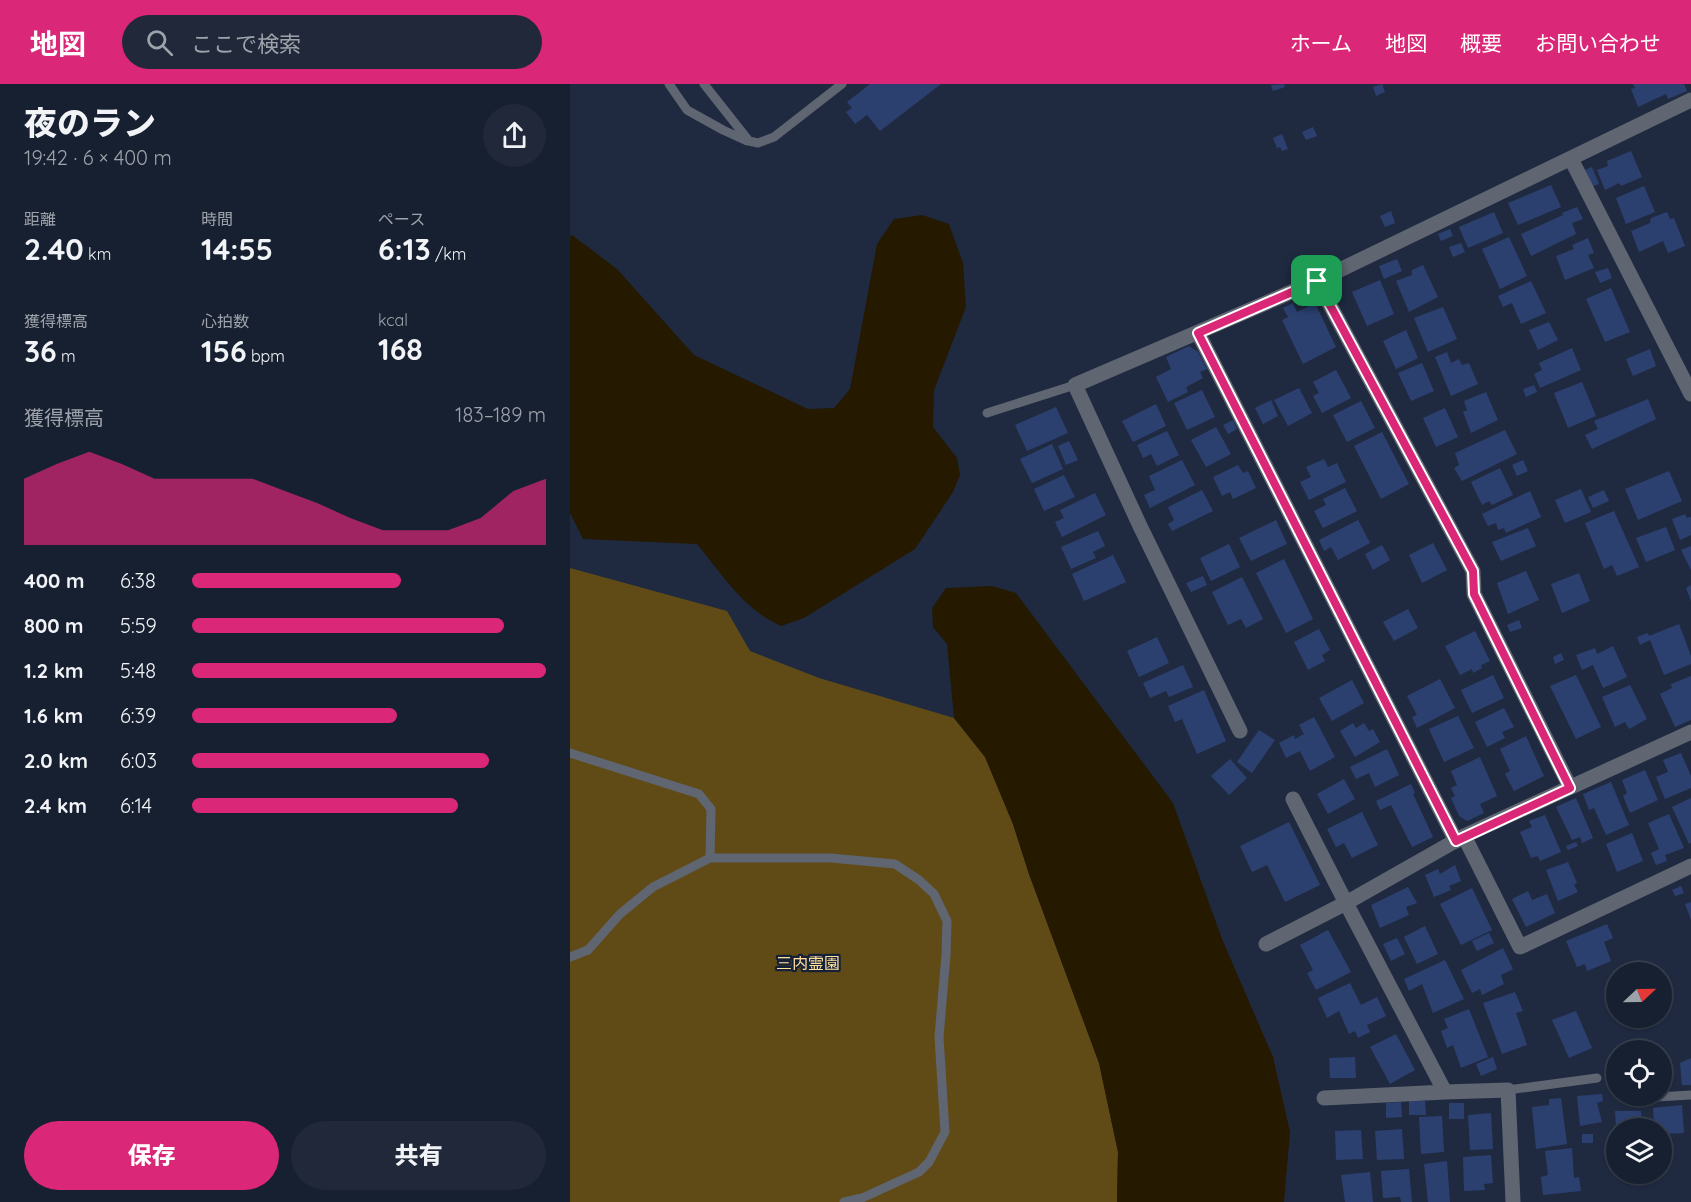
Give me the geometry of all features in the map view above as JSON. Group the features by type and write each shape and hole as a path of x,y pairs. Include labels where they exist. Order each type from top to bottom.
{"street":[{"path":"1240,731 1140,526 1075,385 1317,281 1691,100"},
{"path":"1571,159 1691,394"},
{"path":"1317,281 1473,571 1474,594 1570,788"},
{"path":"1198,333 1460,838 1520,947 1691,866"},
{"path":"1266,944 1347,903 1460,838 1691,732"},
{"path":"1293,799 1445,1092"},
{"path":"1324,1098 1508,1090 1513,1202"}],"lane":[{"path":"669,84 687,110 723,130 758,143 774,136 842,84"},
{"path":"704,84 749,141"},
{"path":"987,414 1075,385"},
{"path":"570,753 699,794 711,809 710,858"},
{"path":"570,957 588,950 620,914 653,887 710,858 831,858 895,864 919,880 934,894 946,921 946,955 939,1037 945,1132 929,1162 919,1172 862,1198 844,1202"},
{"path":"1508,1090 1597,1078"},
{"path":"1672,1097 1691,1095"}],"green space":[{"name":"三内霊園","path":"570,568 727,611 750,651 819,678 954,718 985,757 1013,824 1029,874 1099,1063 1118,1152 1117,1202 570,1202"}],"shaded area":[{"path":"922,215 949,224 963,263 966,307 934,390 933,427 957,458 960,475 953,492 915,549 804,618 781,626 756,611 745,601 697,544 583,539 570,513 570,237 572,235 617,269 694,355 808,409 834,408 850,389 877,244 894,219"},
{"path":"992,586 1016,593 1173,803 1222,939 1273,1057 1290,1132 1284,1202 1117,1202 1118,1152 1099,1063 1029,874 1013,824 985,757 954,718 947,644 933,627 932,608 946,588"}],"building":[{"path":"870,84 941,84 880,131 867,115 855,124 846,112 852,108 847,102"},
{"path":"1284,84 1285,87 1273,91 1271,85"},
{"path":"1382,84 1385,92 1376,96 1373,87"},
{"path":"1633,84 1684,84 1687,91 1668,99 1666,94 1638,107 1631,89 1635,88"},
{"path":"1313,127 1317,136 1306,140 1302,132"},
{"path":"1282,134 1288,149 1282,151 1280,147 1277,148 1273,138"},
{"path":"1631,151 1642,177 1621,186 1619,183 1605,190 1597,170 1608,166 1607,161"},
{"path":"1592,167 1599,184 1591,187 1585,170"},
{"path":"1551,185 1561,207 1518,225 1508,203"},
{"path":"1644,186 1655,212 1626,224 1616,198"},
{"path":"1577,207 1583,219 1572,223 1576,234 1531,256 1521,234"},
{"path":"1391,211 1395,223 1385,227 1380,216"},
{"path":"1494,212 1503,233 1468,248 1459,227"},
{"path":"1667,212 1670,219 1674,218 1685,246 1668,253 1663,241 1639,252 1631,231 1650,223 1651,218"},
{"path":"1450,229 1453,236 1441,241 1438,234"},
{"path":"1509,237 1527,276 1500,289 1482,249"},
{"path":"1588,238 1594,253 1588,255 1594,268 1565,280 1556,256 1574,249 1572,245"},
{"path":"1461,243 1465,252 1453,257 1449,247"},
{"path":"1397,259 1402,271 1384,279 1379,266"},
{"path":"1423,265 1438,297 1409,312 1396,281 1412,275 1412,270"},
{"path":"1608,268 1612,278 1600,283 1595,272"},
{"path":"1380,280 1394,314 1367,326 1352,292"},
{"path":"1531,281 1546,313 1521,324 1512,303 1503,307 1498,296"},
{"path":"1611,288 1630,332 1605,342 1586,299"},
{"path":"1293,303 1297,312 1315,303 1336,347 1303,364 1282,320 1288,317 1283,308"},
{"path":"1443,307 1457,339 1428,352 1414,318"},
{"path":"1549,322 1558,340 1538,350 1529,330"},
{"path":"1406,330 1418,358 1396,369 1383,341"},
{"path":"1189,346 1198,352 1207,369 1200,372 1203,378 1186,387 1188,392 1168,402 1156,377 1171,369 1166,357"},
{"path":"1572,348 1581,370 1540,388 1534,374 1542,370 1539,363"},
{"path":"1650,349 1656,366 1633,376 1626,359"},
{"path":"1447,352 1451,363 1459,359 1462,365 1469,363 1478,384 1451,396 1435,357"},
{"path":"1422,363 1434,391 1411,401 1398,373"},
{"path":"1336,370 1351,398 1322,413 1313,396 1319,393 1313,382"},
{"path":"1582,382 1596,416 1568,428 1554,393"},
{"path":"1534,385 1537,392 1526,397 1523,389"},
{"path":"1299,388 1312,413 1288,426 1274,400"},
{"path":"1202,390 1215,417 1187,430 1174,403"},
{"path":"1486,392 1498,420 1471,433 1463,412 1467,410 1464,401"},
{"path":"1648,399 1656,419 1592,449 1585,435 1598,429 1594,421"},
{"path":"1271,400 1278,416 1263,424 1255,408"},
{"path":"1361,401 1375,428 1347,442 1333,415"},
{"path":"1156,404 1166,426 1133,442 1122,421"},
{"path":"1056,407 1068,433 1027,451 1015,425"},
{"path":"1445,408 1458,437 1436,447 1423,418"},
{"path":"1233,420 1237,429 1228,434 1223,425"},
{"path":"1216,427 1231,454 1206,467 1191,440"},
{"path":"1505,430 1517,454 1462,481 1454,468 1459,465 1455,453"},
{"path":"1167,431 1179,455 1157,466 1151,454 1143,458 1137,445"},
{"path":"1382,432 1409,484 1381,499 1354,446"},
{"path":"1069,441 1078,460 1066,465 1058,446"},
{"path":"1052,444 1063,469 1032,483 1020,459"},
{"path":"1324,459 1328,467 1337,463 1346,482 1309,500 1300,482 1311,477 1306,467"},
{"path":"1182,460 1195,485 1150,508 1144,495 1155,490 1149,476"},
{"path":"1523,460 1528,471 1517,476 1512,465"},
{"path":"1238,465 1243,473 1248,471 1256,488 1233,499 1230,492 1222,496 1213,477"},
{"path":"1500,468 1513,495 1492,505 1489,501 1482,505 1471,482"},
{"path":"1669,471 1682,501 1638,520 1625,489"},
{"path":"1064,475 1075,497 1044,511 1034,489"},
{"path":"1345,488 1357,511 1323,528 1314,511 1326,505 1323,499"},
{"path":"1581,489 1591,512 1565,523 1555,500"},
{"path":"1202,490 1213,511 1172,531 1168,524 1174,520 1168,507"},
{"path":"1604,490 1609,501 1593,508 1588,497"},
{"path":"1530,491 1541,517 1506,533 1504,528 1498,530 1496,523 1488,526 1482,514"},
{"path":"1095,493 1106,515 1062,537 1055,522 1064,518 1060,510"},
{"path":"1614,511 1639,567 1617,576 1612,565 1604,569 1585,523"},
{"path":"1685,514 1687,518 1691,517 1691,535 1680,540 1672,519"},
{"path":"1276,520 1287,544 1251,561 1239,538"},
{"path":"1358,520 1370,543 1338,560 1331,547 1324,551 1319,540"},
{"path":"1666,527 1675,550 1646,562 1636,538"},
{"path":"1528,528 1536,546 1501,561 1492,542"},
{"path":"1098,531 1105,546 1093,552 1096,558 1071,569 1061,547"},
{"path":"1433,543 1447,570 1422,583 1409,555"},
{"path":"1229,544 1240,567 1211,581 1200,558"},
{"path":"1382,545 1390,560 1373,570 1365,554"},
{"path":"1691,546 1691,570 1681,550"},
{"path":"1113,555 1126,582 1084,601 1072,574"},
{"path":"1284,559 1313,619 1286,633 1256,573"},
{"path":"1526,571 1539,600 1508,614 1497,583"},
{"path":"1579,573 1590,601 1562,613 1551,584"},
{"path":"1203,576 1207,585 1191,592 1186,583"},
{"path":"1242,577 1263,619 1246,628 1241,619 1228,625 1212,592"},
{"path":"1691,585 1691,601 1686,588"},
{"path":"1408,609 1418,628 1394,641 1383,622"},
{"path":"1519,620 1522,628 1510,632 1507,625"},
{"path":"1679,624 1691,656 1691,664 1664,675 1650,640 1640,645 1637,637 1648,633 1649,636"},
{"path":"1319,629 1330,650 1322,655 1325,661 1308,670 1294,642"},
{"path":"1475,631 1490,661 1481,665 1482,668 1473,673 1472,669 1460,675 1445,646"},
{"path":"1157,637 1169,663 1139,677 1127,651"},
{"path":"1613,646 1627,677 1603,688 1593,665 1582,670 1576,655 1595,648 1597,654"},
{"path":"1561,653 1564,660 1555,664 1553,657"},
{"path":"1183,665 1193,687 1169,697 1166,691 1150,698 1143,683"},
{"path":"1493,675 1504,698 1472,713 1461,690"},
{"path":"1576,675 1601,727 1576,739 1550,686"},
{"path":"1691,676 1691,720 1675,727 1660,694 1672,688 1671,684"},
{"path":"1440,679 1455,708 1417,728 1412,717 1417,715 1407,696"},
{"path":"1352,680 1364,703 1332,721 1319,698"},
{"path":"1630,685 1647,719 1629,729 1625,722 1615,727 1602,697"},
{"path":"1204,690 1226,741 1197,754 1182,719 1175,722 1168,706"},
{"path":"1504,708 1514,727 1502,732 1505,738 1487,747 1475,722"},
{"path":"1458,716 1474,748 1444,762 1429,729"},
{"path":"1314,717 1335,757 1310,771 1300,751 1286,758 1279,743 1294,735 1295,739 1304,734 1299,725"},
{"path":"1353,723 1356,728 1364,723 1369,731 1373,729 1380,742 1355,757 1340,731"},
{"path":"1259,730 1275,740 1252,773 1237,762"},
{"path":"1526,736 1544,776 1514,791 1505,774 1510,771 1500,749"},
{"path":"1387,749 1399,775 1375,787 1369,773 1356,779 1350,767"},
{"path":"1681,753 1691,776 1691,788 1665,799 1656,777 1668,772 1663,760"},
{"path":"1480,757 1497,796 1480,804 1484,813 1467,821 1459,816 1451,798 1455,796 1451,788 1457,785 1451,771"},
{"path":"1230,759 1247,778 1229,795 1211,776"},
{"path":"1645,770 1658,800 1630,813 1623,796 1627,793 1622,780"},
{"path":"1344,779 1355,799 1328,814 1317,794"},
{"path":"1611,782 1629,825 1606,835 1594,808 1589,810 1583,794"},
{"path":"1411,784 1415,793 1413,794 1433,837 1412,847 1391,805 1380,810 1376,801"},
{"path":"1576,798 1593,838 1582,843 1580,837 1572,840 1556,807"},
{"path":"1691,798 1691,843 1689,844 1672,807"},
{"path":"1362,812 1378,845 1352,858 1344,843 1336,847 1327,829"},
{"path":"1669,814 1684,848 1665,855 1667,861 1656,865 1651,853 1659,849 1648,823"},
{"path":"1545,815 1561,852 1540,861 1538,856 1531,858 1520,832 1532,827 1529,821"},
{"path":"1289,822 1320,885 1285,902 1267,865 1252,872 1240,846"},
{"path":"1632,833 1643,861 1617,872 1606,844"},
{"path":"1576,842 1578,846 1568,850 1566,846"},
{"path":"1568,862 1577,883 1574,885 1578,892 1558,901 1546,870"},
{"path":"1455,865 1461,881 1449,886 1451,890 1434,897 1425,875 1438,869 1440,874"},
{"path":"1681,886 1684,893 1675,896 1672,890"},
{"path":"1408,887 1417,903 1406,907 1409,915 1380,928 1371,905"},
{"path":"1472,888 1492,930 1461,945 1440,904"},
{"path":"1528,891 1532,900 1547,894 1555,913 1526,927 1512,899"},
{"path":"1691,902 1691,920 1685,904"},
{"path":"1607,924 1613,938 1604,942 1611,961 1587,971 1585,964 1577,967 1566,941"},
{"path":"1425,926 1438,954 1417,964 1404,937"},
{"path":"1328,930 1351,972 1316,990 1307,973 1313,970 1300,945"},
{"path":"1489,933 1494,943 1477,951 1472,941"},
{"path":"1397,938 1405,954 1391,961 1383,944"},
{"path":"1503,948 1513,969 1501,975 1504,984 1482,995 1480,989 1472,993 1461,970"},
{"path":"1445,960 1464,999 1433,1013 1422,984 1409,991 1404,979"},
{"path":"1350,983 1361,1005 1377,997 1386,1016 1367,1025 1370,1032 1358,1038 1355,1031 1349,1034 1339,1011 1327,1018 1318,998"},
{"path":"1515,992 1523,1011 1516,1013 1527,1045 1502,1054 1483,1003"},
{"path":"1469,1009 1488,1057 1461,1068 1453,1045 1447,1048 1441,1031 1448,1028 1444,1019"},
{"path":"1576,1011 1592,1048 1569,1058 1552,1020"},
{"path":"1396,1034 1415,1070 1390,1084 1370,1047"},
{"path":"1355,1057 1356,1078 1330,1078 1329,1058"},
{"path":"1493,1057 1497,1069 1481,1076 1476,1064"},
{"path":"1691,1058 1691,1085 1682,1085 1680,1063"},
{"path":"1602,1094 1603,1101 1597,1103 1602,1122 1580,1126 1577,1096"},
{"path":"1561,1098 1567,1144 1536,1149 1532,1107 1549,1105 1549,1099"},
{"path":"1409,1101 1425,1101 1426,1115 1409,1115"},
{"path":"1401,1102 1402,1117 1386,1118 1386,1103"},
{"path":"1449,1103 1464,1103 1464,1119 1449,1119"},
{"path":"1682,1105 1684,1133 1672,1134 1672,1118 1654,1118 1653,1108"},
{"path":"1615,1111 1641,1111 1641,1118 1615,1118"},
{"path":"1491,1113 1493,1149 1470,1150 1468,1115"},
{"path":"1442,1116 1444,1152 1421,1154 1419,1117"},
{"path":"1402,1129 1404,1159 1377,1160 1375,1131"},
{"path":"1361,1130 1363,1159 1336,1160 1335,1131"},
{"path":"1582,1134 1593,1134 1593,1143 1582,1143"},
{"path":"1572,1148 1574,1178 1579,1177 1581,1191 1543,1195 1541,1177 1548,1175 1545,1151"},
{"path":"1491,1155 1493,1183 1484,1184 1485,1190 1464,1191 1463,1157"},
{"path":"1447,1161 1450,1202 1428,1202 1424,1164"},
{"path":"1409,1169 1412,1202 1401,1202 1400,1197 1383,1198 1381,1171"},
{"path":"1370,1172 1373,1202 1345,1202 1341,1175"}],"route":[{"path":"1317,281 1473,571 1474,594 1570,788 1456,841 1198,333 1317,281"}]}
